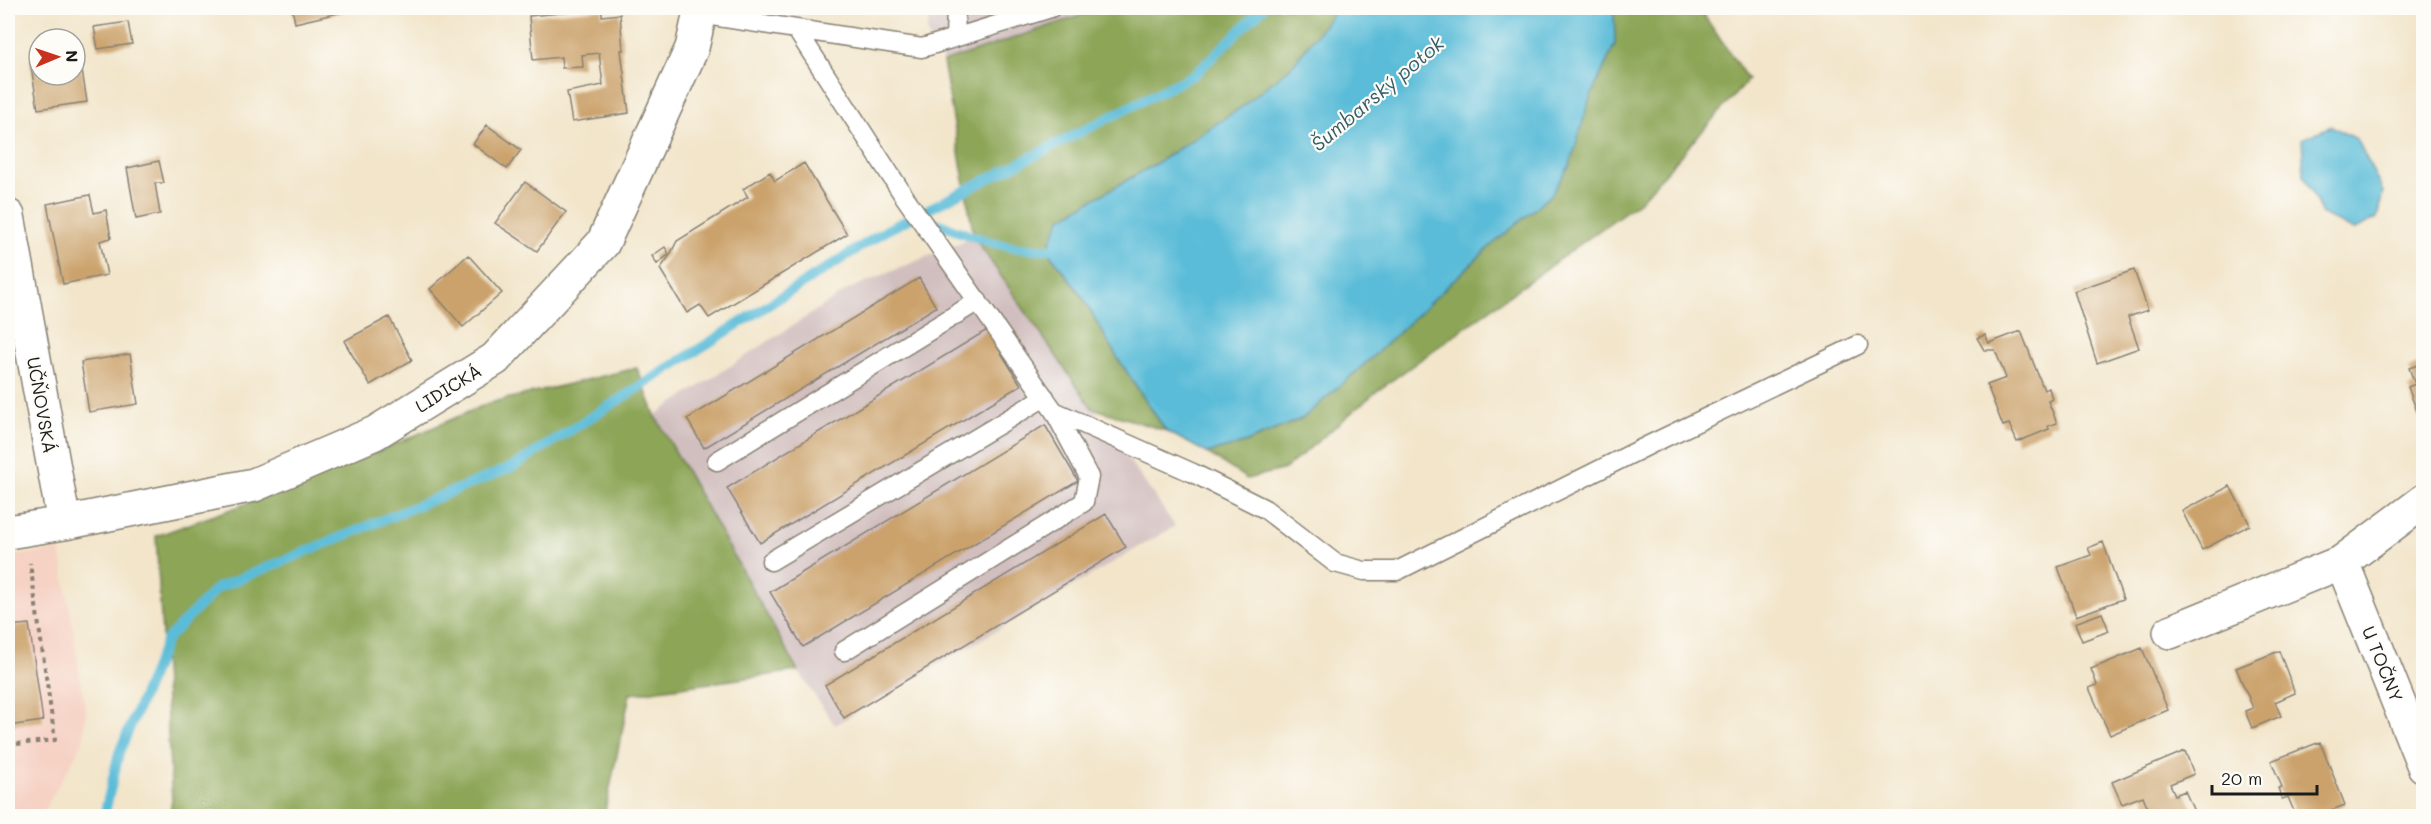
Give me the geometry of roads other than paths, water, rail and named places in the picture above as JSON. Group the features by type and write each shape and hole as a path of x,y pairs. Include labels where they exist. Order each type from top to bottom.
{"street":[{"name":"LIDICKÁ","path":"16,531 64,524 254,485 375,433 495,359 603,243 692,48 700,11"},
{"name":"UČŇOVSKÁ","path":"8,216 64,524"},
{"path":"2170,632 2342,562 2424,501"},
{"name":"U TOČNY","path":"2342,562 2424,766"}],"lane":[{"path":"955,38 956,8"},
{"path":"700,11 796,29 922,48 1051,8"},
{"path":"796,29 902,193 1049,404 1089,477 1084,502 844,651"},
{"path":"717,461 978,301"},
{"path":"1049,404 1264,509 1335,563 1364,571 1397,571 1858,345"},
{"path":"771,561 1049,404"}],"water":[{"path":"1337,8 1612,8 1614,10 1615,44 1590,98 1570,165 1551,195 1487,249 1368,361 1303,418 1244,443 1207,453 1166,431 1117,357 1082,296 1047,250 1061,218 1157,163 1242,107 1293,65"},
{"path":"2331,126 2357,139 2383,192 2377,218 2354,230 2322,214 2304,176 2302,139"}],"waterway":[{"path":"104,816 119,753 167,639 217,588 514,466 887,230 1195,74 1263,8"},
{"name":"Šumbarský potok","path":"921,217 1007,246 1024,249 1060,248"}]}
